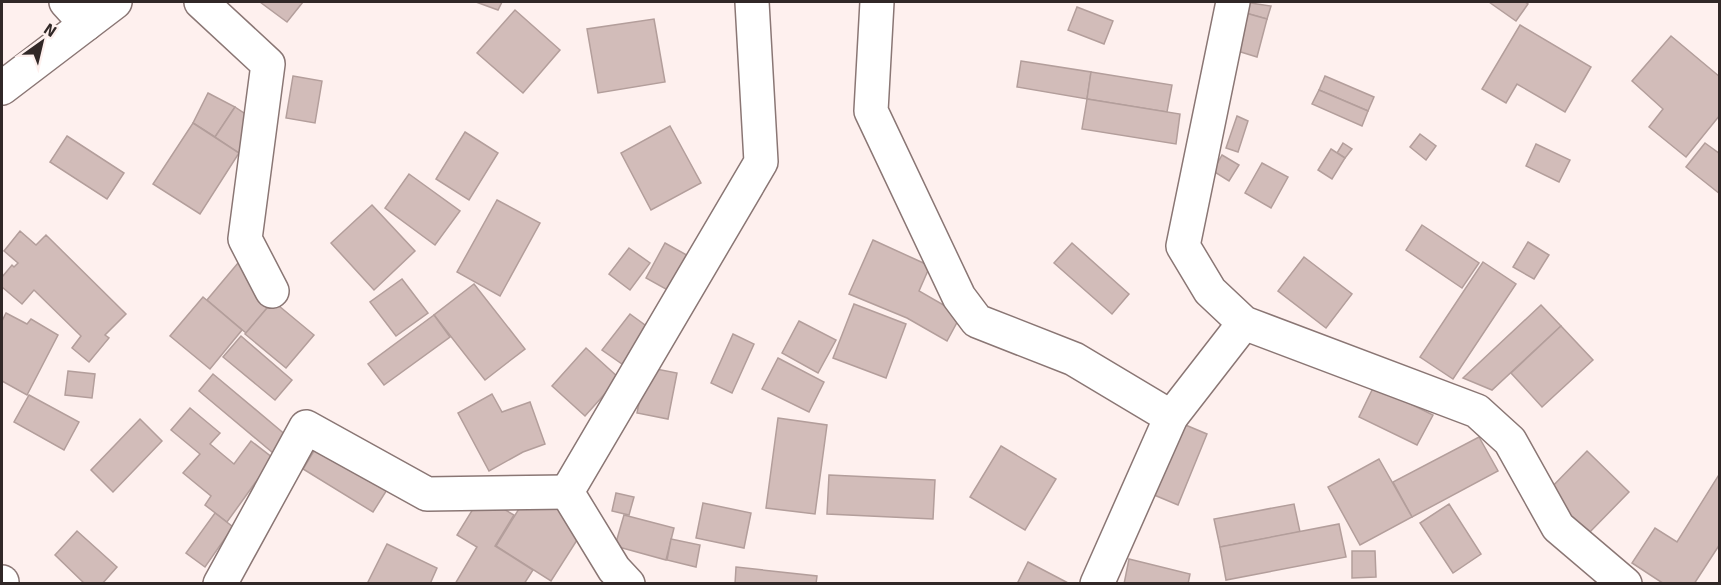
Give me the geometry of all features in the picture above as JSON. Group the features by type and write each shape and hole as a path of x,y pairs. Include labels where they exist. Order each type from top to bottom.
{"street":[{"path":"2,88 76,13 115,2"},
{"path":"201,2 268,64 245,239 272,291"},
{"path":"567,492 761,162 752,2"},
{"path":"877,2 871,111 958,297 977,321 1074,359 1171,417"},
{"path":"1233,2 1183,246 1210,291 1244,323 1477,411 1510,441 1558,527 1625,584"},
{"path":"1097,584 1171,417 1244,323"},
{"path":"220,584 306,426 427,494 567,492"},
{"path":"567,492 616,579"}],"building":[{"path":"260,2 303,2 287,22"},
{"path":"476,2 502,2 498,10"},
{"path":"1244,2 1271,6 1267,19 1242,12"},
{"path":"1489,2 1525,2 1528,4 1516,21"},
{"path":"1077,7 1113,21 1104,44 1068,30"},
{"path":"515,10 560,50 523,93 477,53"},
{"path":"1242,12 1267,19 1257,57 1231,49"},
{"path":"654,19 665,82 598,93 587,29"},
{"path":"1520,25 1591,67 1565,112 1517,84 1506,103 1482,89"},
{"path":"1671,36 1720,77 1720,115 1686,157 1649,127 1663,109 1632,81"},
{"path":"1021,61 1091,72 1087,99 1017,87"},
{"path":"1091,72 1172,85 1167,112 1087,99"},
{"path":"293,76 322,81 315,123 286,118"},
{"path":"1325,76 1374,97 1368,111 1319,90"},
{"path":"1319,90 1368,111 1362,126 1312,104"},
{"path":"208,93 235,107 215,137 193,123"},
{"path":"1087,99 1180,114 1176,144 1082,129"},
{"path":"235,107 259,123 239,153 215,137"},
{"path":"1237,116 1248,121 1238,152 1226,148"},
{"path":"193,123 239,153 200,214 153,184"},
{"path":"670,126 701,183 651,210 621,153"},
{"path":"465,132 498,153 469,200 436,179"},
{"path":"1420,134 1436,146 1426,160 1410,147"},
{"path":"67,136 124,173 107,199 50,162"},
{"path":"1343,143 1352,149 1345,158 1337,153"},
{"path":"1705,143 1720,154 1720,194 1686,167"},
{"path":"1536,144 1570,160 1559,182 1526,166"},
{"path":"1331,149 1345,158 1332,179 1318,170"},
{"path":"1222,155 1239,165 1229,181 1213,171"},
{"path":"1262,163 1288,177 1271,208 1245,193"},
{"path":"409,174 460,211 435,245 385,208"},
{"path":"497,200 540,223 500,296 457,272"},
{"path":"372,205 415,251 374,290 331,243"},
{"path":"1422,225 1479,263 1462,288 1406,250"},
{"path":"20,231 36,245 46,235 126,314 105,335 109,338 89,362 72,348 81,336 34,290 22,304 2,287 2,277 12,265 14,267 18,263 4,251"},
{"path":"873,240 930,266 919,291 961,315 947,341 907,318 849,294"},
{"path":"1528,242 1549,255 1534,279 1513,267"},
{"path":"665,243 692,258 673,293 646,278"},
{"path":"1072,243 1129,294 1112,314 1054,263"},
{"path":"629,248 650,263 630,290 609,274"},
{"path":"1304,257 1352,294 1326,328 1278,291"},
{"path":"1483,262 1516,284 1453,379 1420,357"},
{"path":"238,263 277,296 246,333 207,300"},
{"path":"402,279 428,313 396,336 370,302"},
{"path":"474,284 525,349 485,380 434,315"},
{"path":"203,297 242,330 210,369 170,336"},
{"path":"273,301 314,335 286,368 245,334"},
{"path":"854,304 906,324 886,378 833,358"},
{"path":"1541,305 1561,326 1492,390 1463,378"},
{"path":"6,313 27,324 31,319 58,335 27,395 2,381 2,321"},
{"path":"630,314 649,328 622,364 602,350"},
{"path":"434,315 450,337 384,385 368,364"},
{"path":"799,321 836,340 818,373 782,353"},
{"path":"1561,326 1593,360 1542,407 1511,373"},
{"path":"733,334 754,344 732,393 711,383"},
{"path":"241,336 292,380 275,400 223,357"},
{"path":"586,348 619,378 585,416 552,386"},
{"path":"778,358 824,382 809,412 762,389"},
{"path":"646,367 677,373 668,419 637,413"},
{"path":"68,371 95,374 92,398 65,395"},
{"path":"213,374 287,436 273,453 199,391"},
{"path":"1374,386 1433,415 1417,445 1359,417"},
{"path":"492,394 502,412 530,402 545,444 523,452 489,471 458,413"},
{"path":"29,395 79,422 64,450 14,422"},
{"path":"190,408 220,433 210,444 234,464 251,441 273,458 227,522 205,505 211,496 183,473 200,454 171,430"},
{"path":"778,418 827,425 815,514 766,508"},
{"path":"140,419 162,441 113,492 91,470"},
{"path":"1176,421 1207,434 1178,505 1147,492"},
{"path":"1479,437 1498,471 1412,517 1393,482"},
{"path":"320,441 390,485 373,512 303,469"},
{"path":"1001,446 1056,479 1025,530 970,497"},
{"path":"1587,451 1629,492 1587,535 1545,494"},
{"path":"1379,459 1412,517 1360,545 1328,487"},
{"path":"1720,473 1720,544 1694,584 1664,584 1632,563 1655,528 1677,542"},
{"path":"829,475 935,480 933,519 827,514"},
{"path":"530,491 586,526 551,581 496,546"},
{"path":"616,493 634,497 629,515 612,511"},
{"path":"481,496 514,515 495,546 533,570 524,584 455,584 477,547 457,535"},
{"path":"703,503 751,513 744,548 696,538"},
{"path":"1294,504 1300,532 1220,547 1214,519"},
{"path":"1449,504 1481,554 1453,573 1420,523"},
{"path":"215,513 233,527 205,567 186,553"},
{"path":"624,515 674,528 666,560 615,546"},
{"path":"1339,524 1346,557 1226,580 1220,547"},
{"path":"77,531 117,567 102,584 85,584 55,555"},
{"path":"671,539 700,545 696,567 667,560"},
{"path":"387,544 437,568 430,584 367,584"},
{"path":"1352,551 1375,551 1376,577 1352,578"},
{"path":"1129,559 1190,574 1188,584 1124,584"},
{"path":"1028,562 1070,584 1017,584"},
{"path":"736,567 817,576 816,584 735,584"}]}
